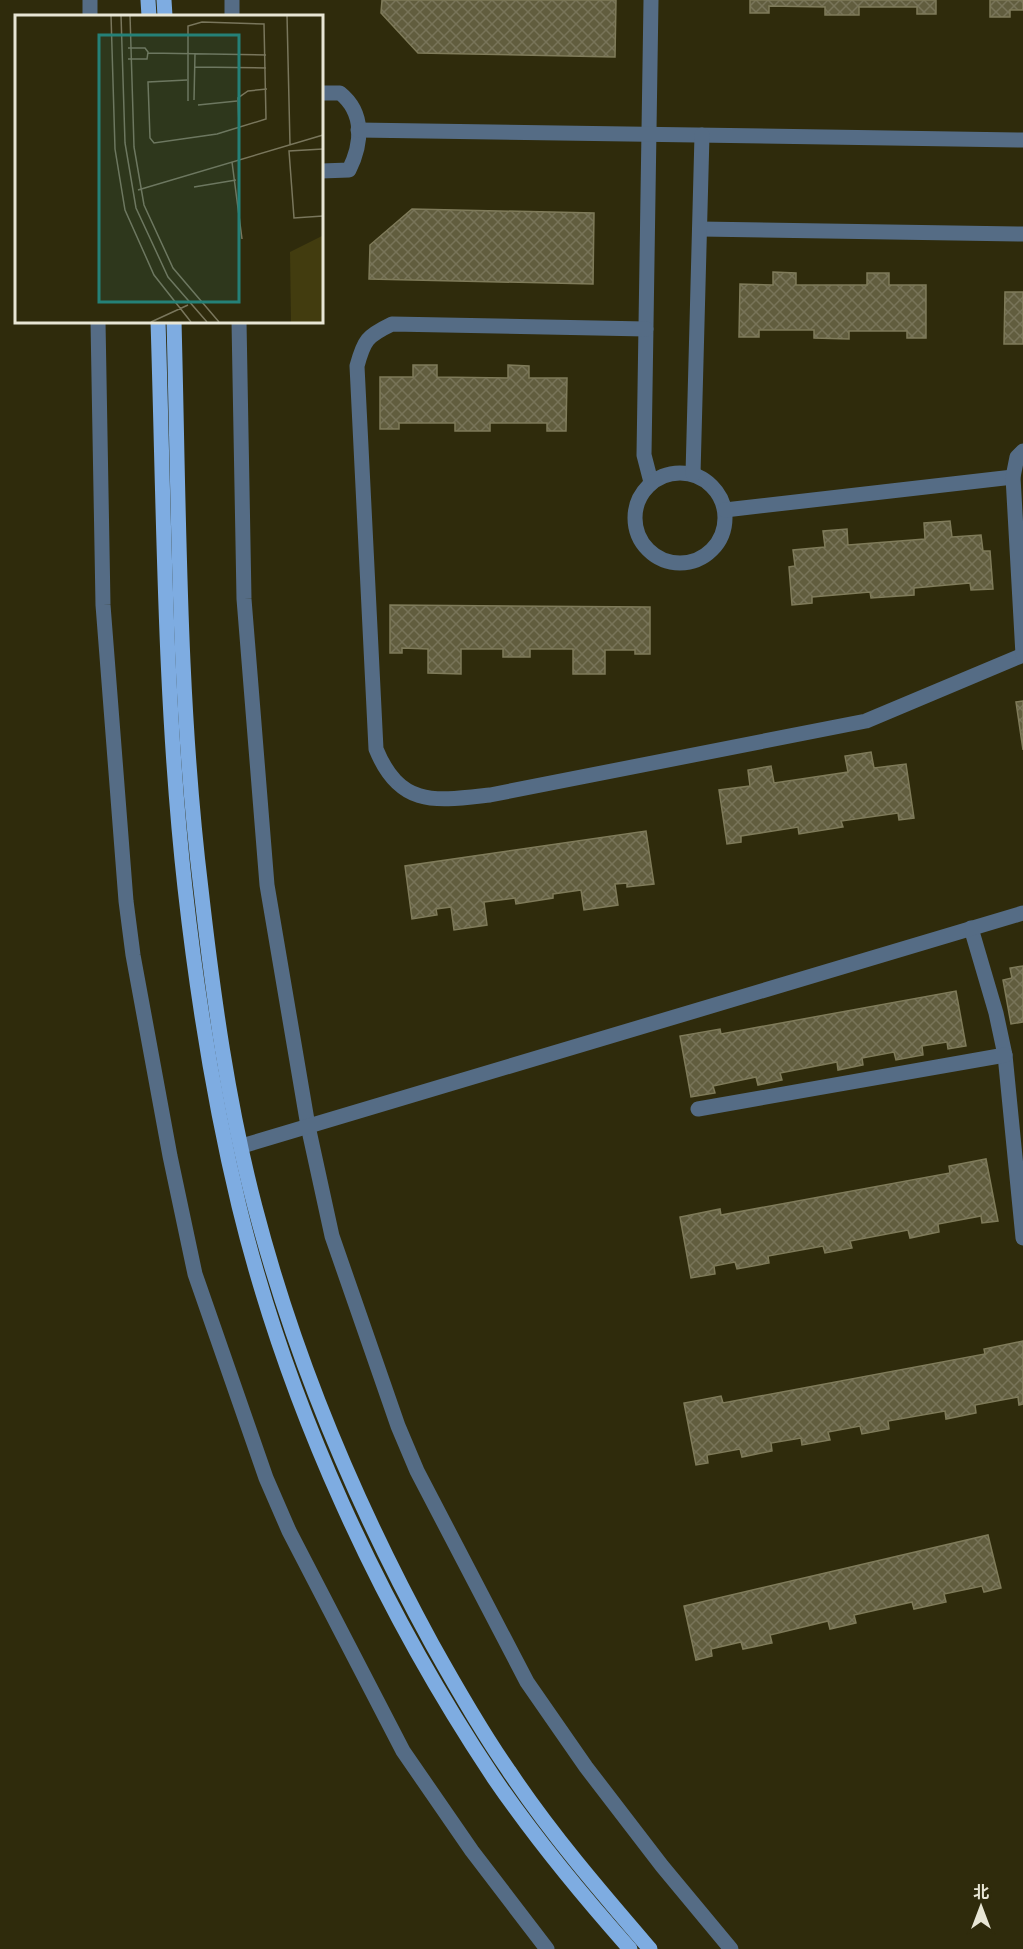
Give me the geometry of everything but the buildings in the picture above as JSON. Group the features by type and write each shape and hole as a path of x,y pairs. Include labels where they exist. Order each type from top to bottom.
{"main road":[{"path":"148,0 149,15"},
{"path":"164,0 165,15"},
{"path":"158,322 168,654 185,887 218,1108 256,1267 317,1445 352,1524 443,1695 494,1777 527,1824 630,1949"},
{"path":"174,322 184,654 200,885 216,1005 242,1146 270,1262 299,1352 332,1439 381,1548 456,1687 507,1768 546,1823 650,1949"}],"street":[{"path":"651,0 644,456 651,482"},
{"path":"322,93 340,93 349,101 355,109 358,130 354,159 349,170 322,171"},
{"path":"358,130 1023,140"},
{"path":"693,474 702,135"},
{"path":"700,229 1023,234"},
{"path":"98,322 103,605 126,901 133,955 168,1145 195,1274 266,1478 285,1520 398,1740 434,1798 547,1949"},
{"path":"239,322 244,599 260,816 273,933 308,1126 332,1236 398,1426 423,1481 540,1703 662,1866 731,1949"},
{"path":"646,329 392,324 373,333 363,343 357,366 376,749 383,767 403,790 426,800 490,795 866,721 1023,655 1012,477 1017,457 1023,451"},
{"path":"678,472 693,474 714,487 725,510 722,537 713,550 687,563 672,563 658,558 646,548 638,536 635,521 639,500 651,482 664,475 678,472"},
{"path":"725,510 1012,477"},
{"path":"242,1146 1023,913"},
{"path":"971,928 996,1013 1005,1055 1023,1238"},
{"path":"698,1109 1005,1055"}]}
